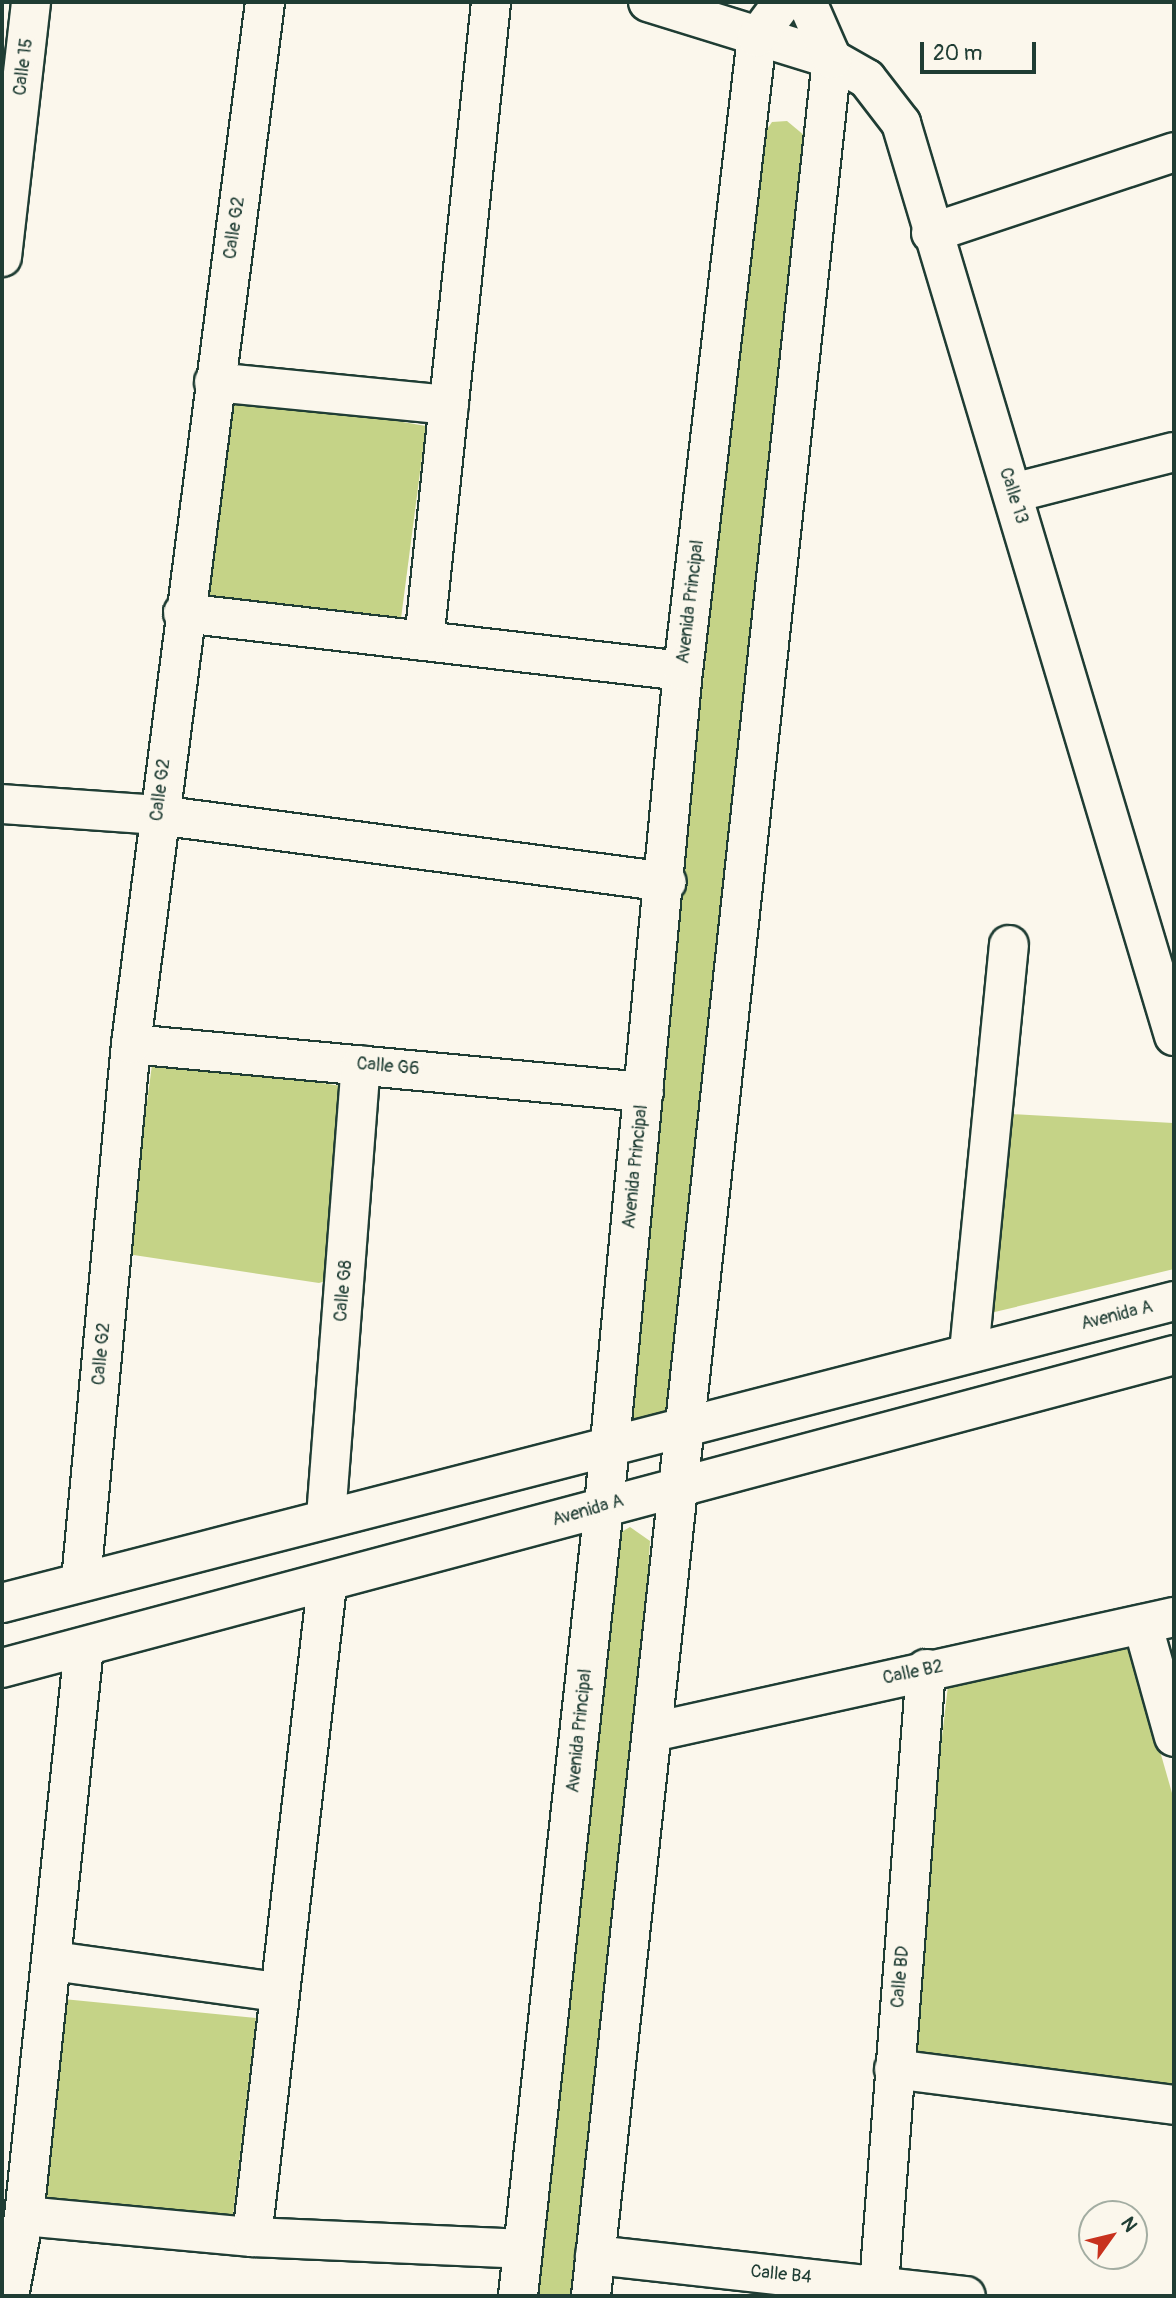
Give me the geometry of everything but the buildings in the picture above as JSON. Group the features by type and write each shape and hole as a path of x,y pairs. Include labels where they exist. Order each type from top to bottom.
{"street":[{"name":"Calle 15","path":"2,257 31,2"},
{"name":"Calle G2","path":"81,1581 131,1044 183,613 265,2"},
{"path":"424,641 491,2"},
{"name":"Calle 13","path":"648,2 711,13 757,37 832,59 867,79 901,123 931,233 1013,494 1174,1036"},
{"path":"757,37 783,2"},
{"path":"591,2296 832,59 807,2"},
{"name":"Avenida Principal","path":"518,2296 604,1506 608,1444 667,882 683,671 757,37"},
{"path":"931,233 1174,152"},
{"path":"214,382 449,405"},
{"path":"1013,494 1174,452"},
{"path":"183,613 683,671"},
{"path":"2,804 158,815 667,882"},
{"path":"969,1352 1009,944"},
{"name":"Calle G6","path":"131,1044 644,1092"},
{"name":"Calle G8","path":"326,1517 362,1065"},
{"name":"Avenida A","path":"2,1603 608,1444 1174,1301"},
{"name":"Avenida A","path":"2,1668 327,1584 679,1485 1174,1355"},
{"path":"252,2237 276,1992 327,1584"},
{"path":"1158,1621 1174,1737"},
{"name":"Calle B2","path":"653,1732 926,1669 1158,1621"},
{"path":"9,2296 24,2216 84,1647"},
{"name":"Calle BD","path":"879,2285 926,1669"},
{"path":"53,1961 276,1992"},
{"path":"894,2069 1174,2105"},
{"path":"24,2216 252,2237 523,2249"},
{"name":"Calle B4","path":"595,2255 967,2296"}],"green space":[{"path":"787,121 805,136 668,1412 637,1423 629,1416 625,1395 763,135 772,122"},
{"path":"222,391 426,426 399,634 198,608"},
{"path":"153,1057 354,1088 332,1279 319,1283 127,1254"},
{"path":"1011,1114 1173,1123 1174,1269 982,1315"},
{"path":"630,1527 650,1541 640,1705 572,2296 532,2296 618,1534"},
{"path":"1127,1636 1174,1800 1174,2092 904,2065 949,1677"},
{"path":"53,1998 256,2018 232,2224 29,2206"}]}
